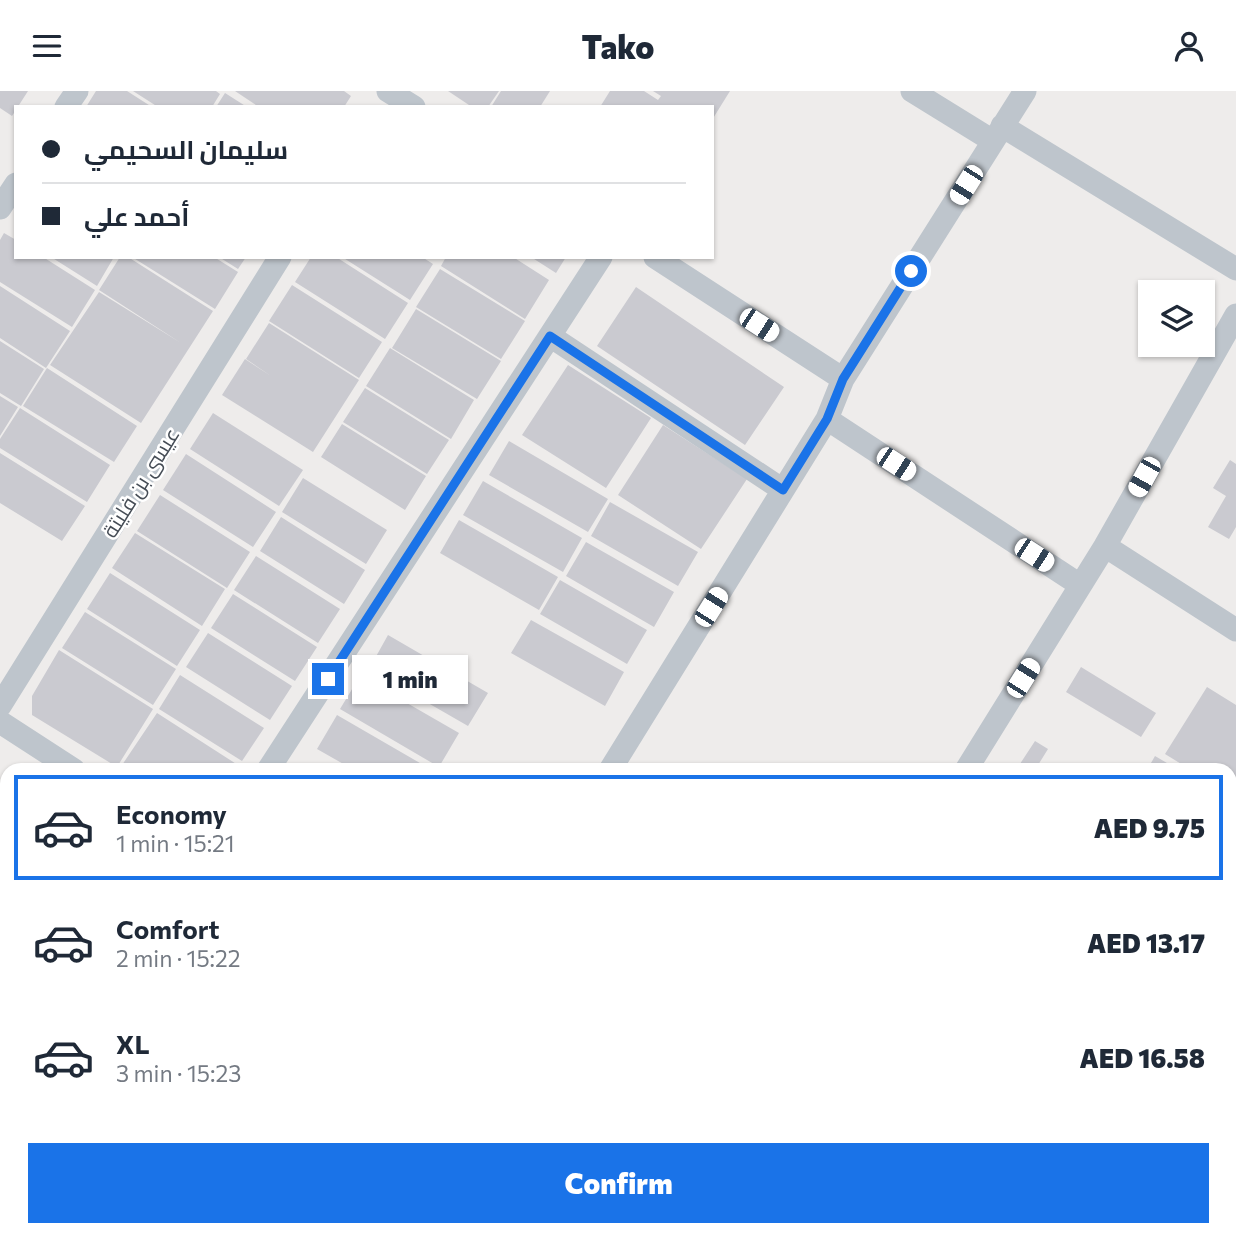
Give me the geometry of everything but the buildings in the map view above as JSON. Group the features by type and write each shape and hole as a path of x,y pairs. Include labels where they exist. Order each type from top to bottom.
{"street":[{"path":"386,91 410,105"},
{"path":"912,91 998,134 1236,269"},
{"path":"614,763 827,419 843,379 1025,91"},
{"path":"0,208 14,187"},
{"name":"عيسى بن فليتة","path":"0,706 279,259"},
{"path":"273,763 600,259"},
{"path":"658,259 843,379"},
{"path":"970,763 1105,546 1236,316"},
{"path":"550,336 783,490"},
{"path":"827,419 1080,585"},
{"path":"1105,546 1236,629"},
{"path":"0,722 63,763"}],"route":[{"path":"328,679 550,336 783,490 827,419 843,379 911,271"}]}
